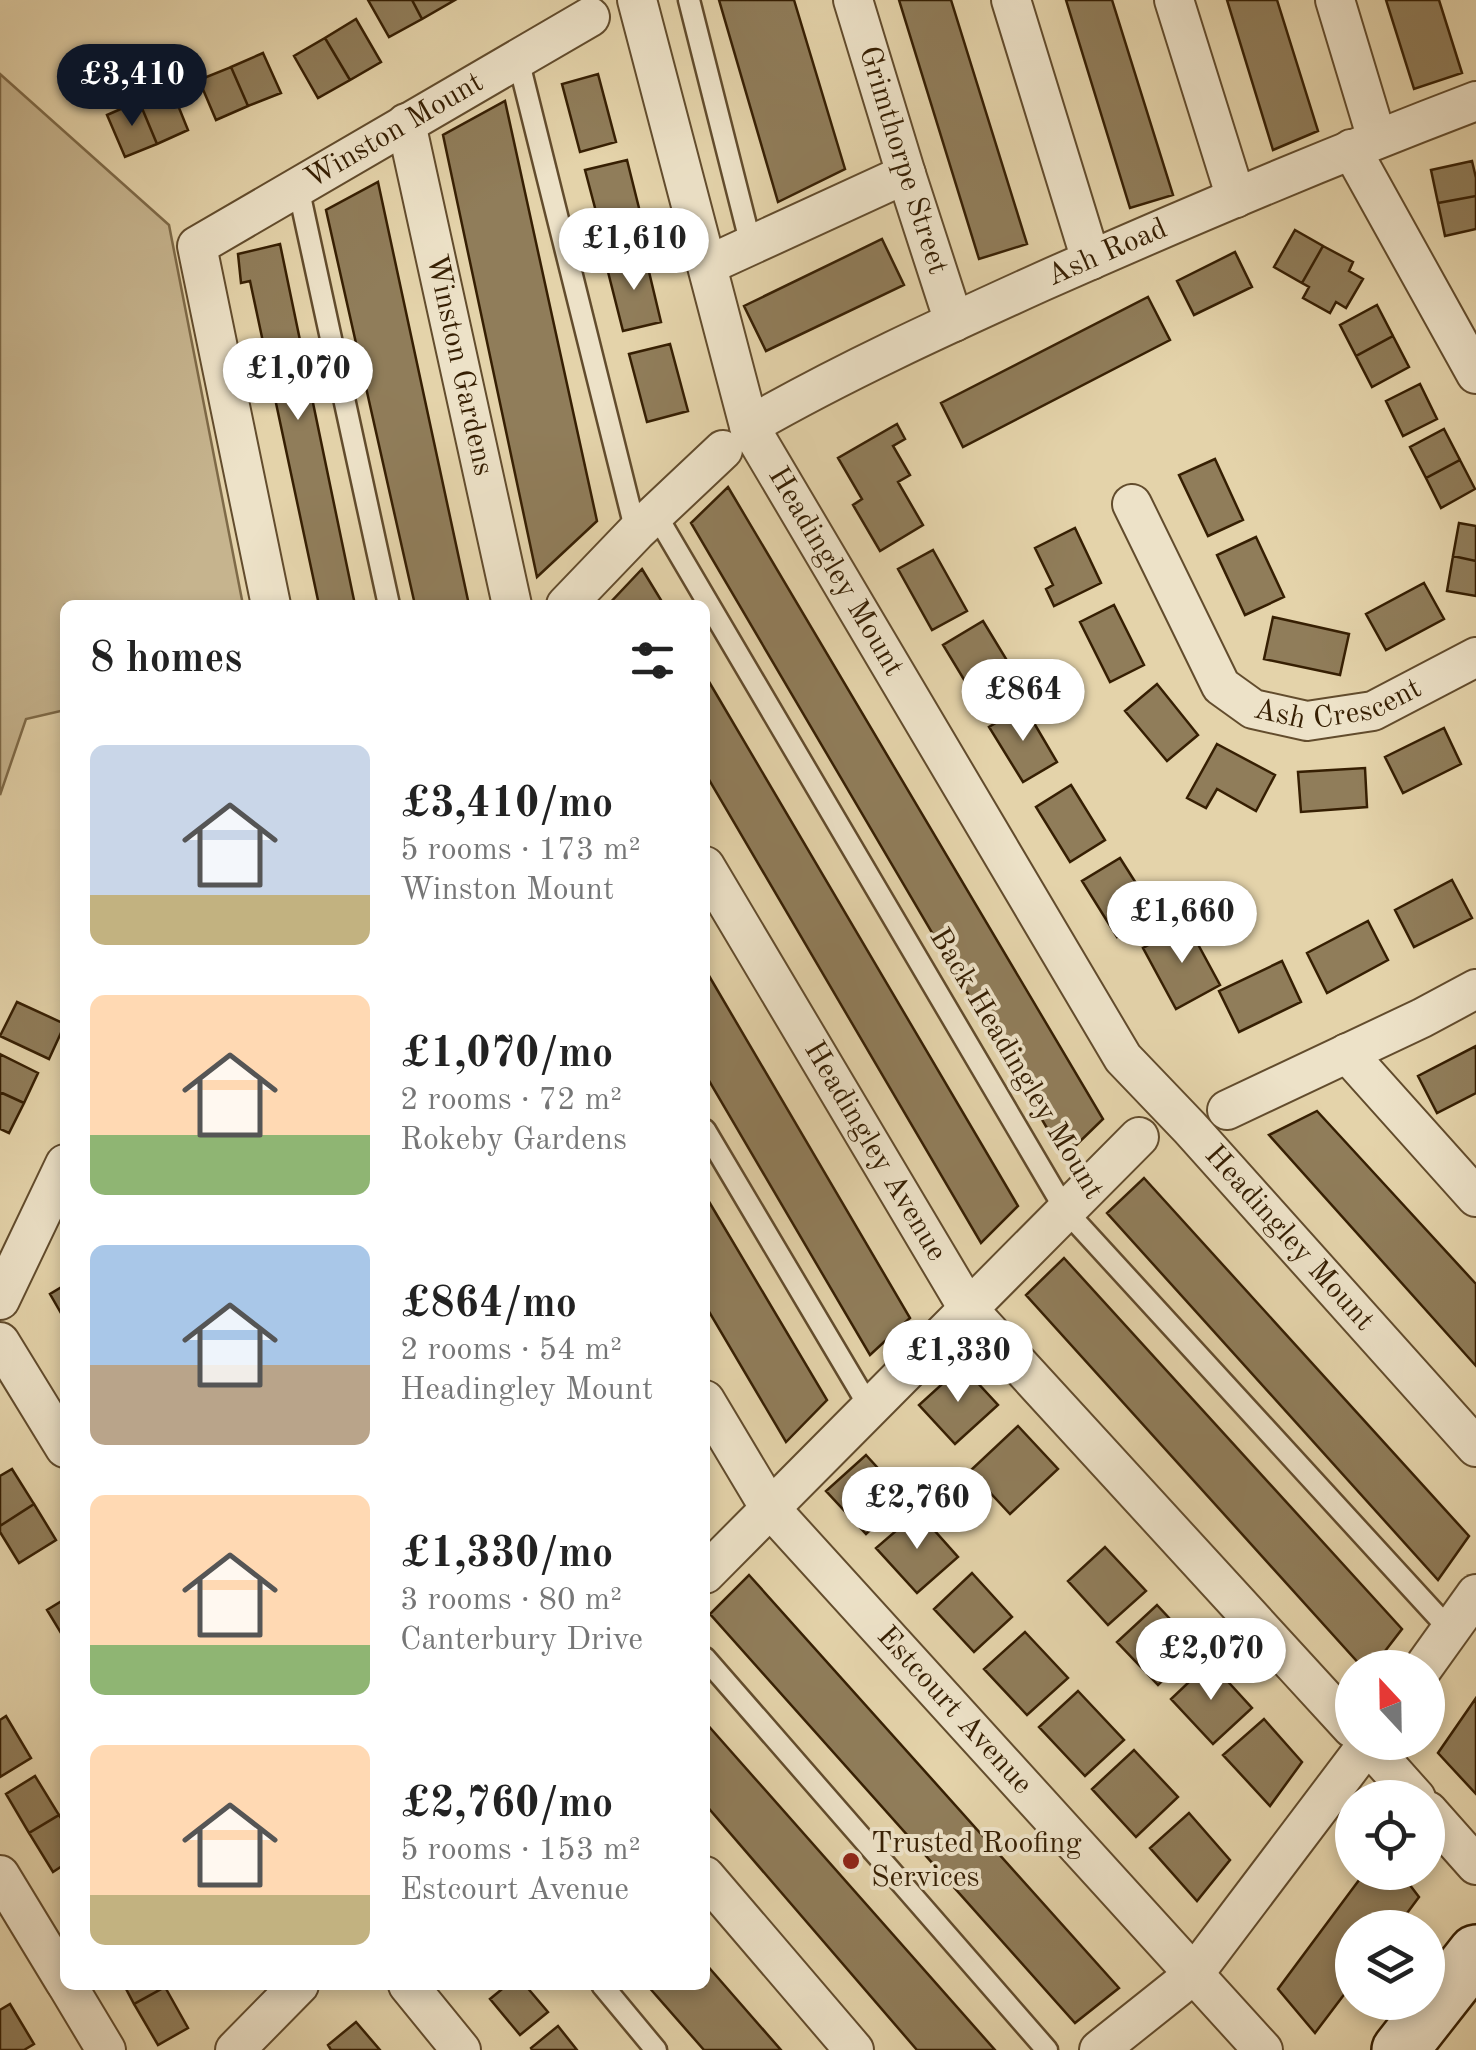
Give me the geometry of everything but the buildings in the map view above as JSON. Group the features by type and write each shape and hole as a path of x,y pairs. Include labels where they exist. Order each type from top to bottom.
{"main road":[{"path":"1412,2045 1476,1953"}],"street":[{"name":"Headingley Mount","path":"637,0 708,264 736,438 1124,1058 1476,1446"},
{"name":"Grimthorpe Street","path":"853,0 954,322"},
{"path":"1011,0 1091,260"},
{"path":"1174,0 1236,198"},
{"path":"1335,0 1364,144 1476,374"},
{"name":"Winston Mount","path":"270,600 197,246 590,18"},
{"name":"Ash Road","path":"571,600 645,523 736,438 810,390 1091,260 1364,144 1476,101"},
{"name":"Winston Gardens","path":"406,123 511,600"},
{"path":"708,264 906,174"},
{"name":"Ash Crescent","path":"1132,504 1222,686 1253,708 1307,720 1372,710 1476,657"},
{"name":"Headingley Avenue","path":"710,874 969,1310 1335,1708"},
{"path":"1226,1110 1476,989"},
{"path":"1347,1053 1476,1197"},
{"path":"710,1569 1138,1137"},
{"path":"0,1300 60,1174"},
{"path":"0,1342 60,1440"},
{"name":"Estcourt Avenue","path":"710,1408 769,1507 1263,2050"},
{"path":"1435,1650 1476,1594"},
{"path":"1099,2050 1193,1975 1349,1760"},
{"name":"Headingley Avenue","path":"1383,1760 1400,1780"},
{"path":"1445,1830 1476,1865"},
{"path":"0,1875 60,1974"},
{"path":"710,1882 854,2050"},
{"path":"70,1990 106,2050"},
{"path":"234,2050 294,1990"},
{"path":"412,1990 461,2050"}],"lane":[{"path":"688,0 752,245"},
{"name":"Back Headingley Mount","path":"518,58 645,523 692,600"},
{"path":"298,187 388,600"},
{"name":"Back Headingley Mount","path":"710,629 1066,1211 1450,1630"},
{"path":"710,1138 870,1408"},
{"path":"710,1664 1047,2050"},
{"path":"606,1990 656,2050"}],"shaded area":[{"path":"0,74 169,225 242,600 60,600 60,711 26,719 0,795"}],"place":[{"name":"Trusted Roofing Services","path":"851,1861"}]}
